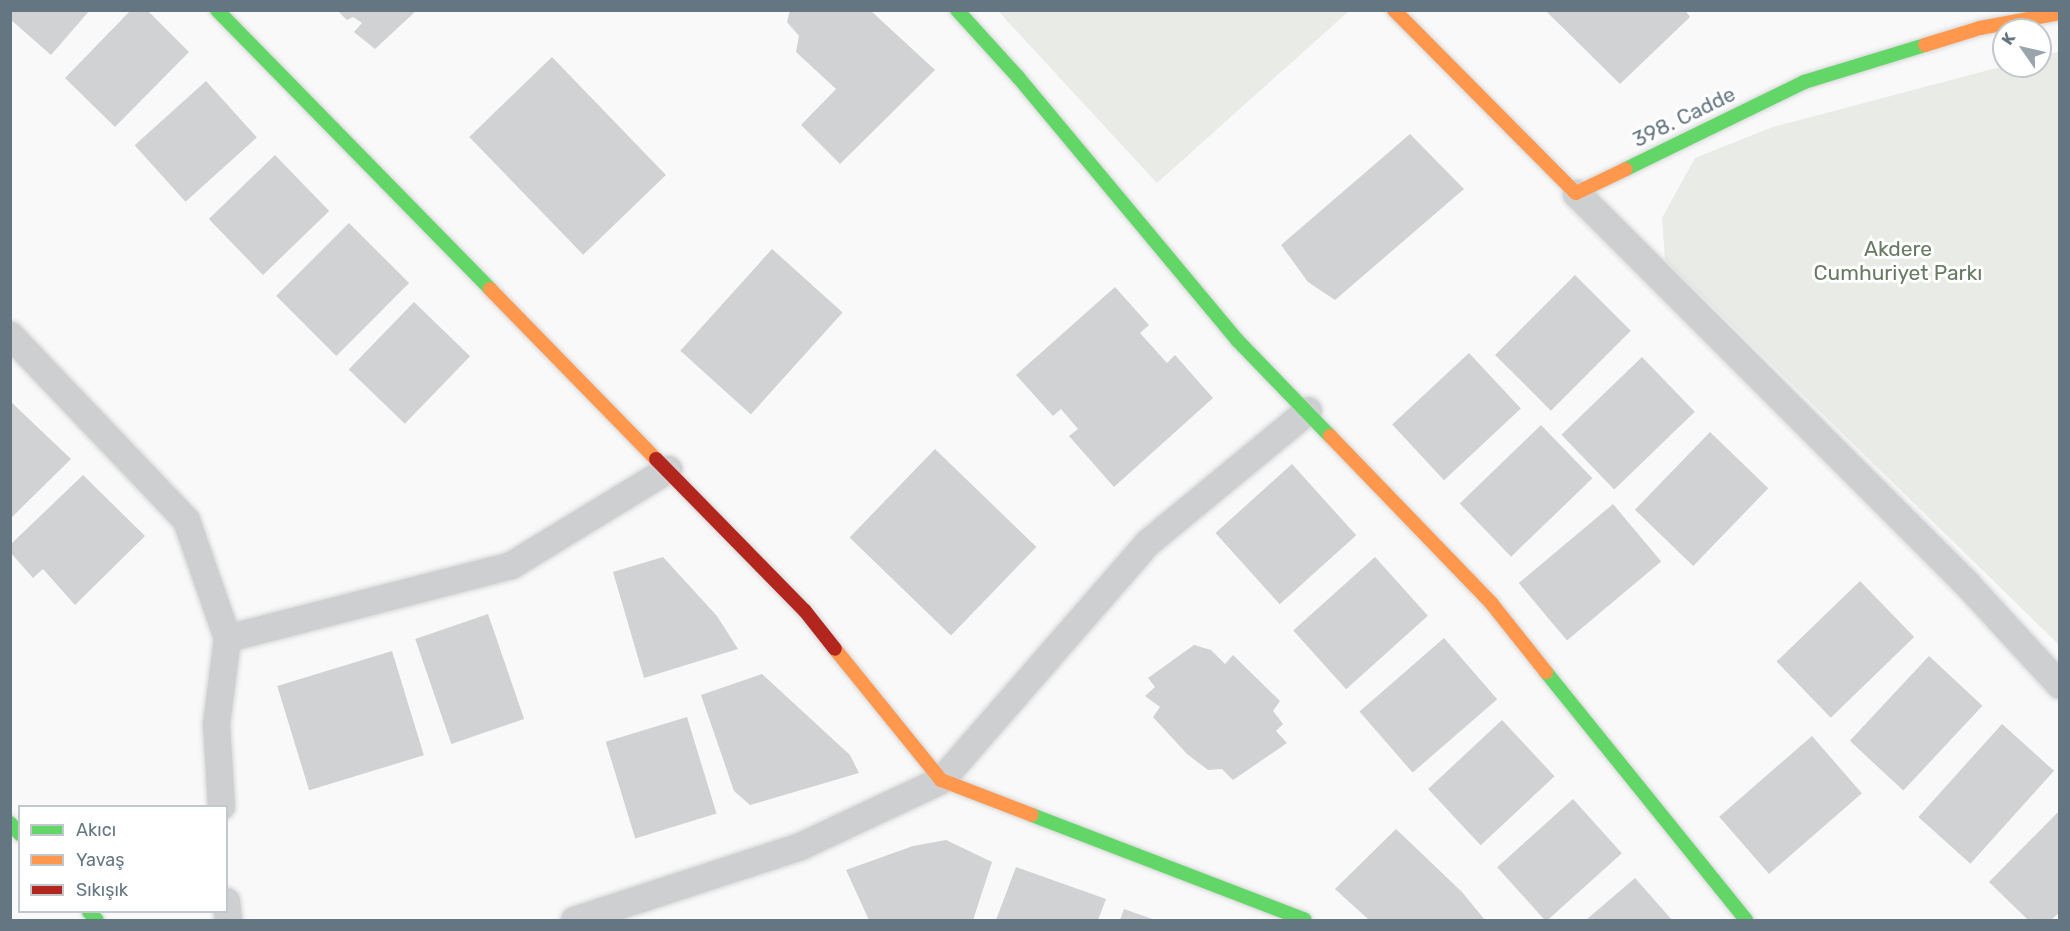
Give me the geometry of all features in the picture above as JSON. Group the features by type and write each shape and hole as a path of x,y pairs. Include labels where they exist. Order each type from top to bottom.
{"street":[{"path":"217,10 805,611 941,780 1305,921"},
{"path":"957,10 1018,77 1237,340 1308,410 1492,604 1746,921"},
{"path":"1394,10 1967,584 2060,685"},
{"name":"398. Cadde","path":"1576,192 1804,82 1980,28 2060,13"},
{"path":"10,335 186,520 227,638 216,724 221,805"},
{"path":"574,921 800,846 941,780 1148,542 1308,410"},
{"path":"227,638 512,565 668,469"}],"green space":[{"path":"998,11 1349,11 1157,183"},
{"name":"Akdere Cumhuriyet Parkı","path":"2060,52 2059,645 1665,260 1662,218 1695,158 1773,127 1992,69 1992,78 2052,78 2052,54"}],"building":[{"path":"10,10 90,10 51,55 10,19"},
{"path":"131,10 147,10 189,52 115,127 65,78"},
{"path":"337,10 417,10 375,49 354,32 362,23 353,17 347,20"},
{"path":"790,10 870,10 935,70 840,164 801,125 836,89 796,52 799,36 787,22"},
{"path":"1545,10 1685,10 1690,17 1620,84"},
{"path":"552,57 666,175 583,255 469,137"},
{"path":"206,81 257,137 186,202 135,145"},
{"path":"1410,134 1464,189 1335,300 1308,282 1281,245"},
{"path":"275,155 329,211 263,275 209,219"},
{"path":"349,223 409,283 336,356 276,296"},
{"path":"772,249 843,313 751,414 680,351"},
{"path":"1575,275 1631,331 1551,411 1495,355"},
{"path":"1115,287 1149,325 1140,333 1167,363 1175,355 1213,398 1114,487 1069,436 1078,429 1061,409 1053,416 1016,375"},
{"path":"414,302 470,356 405,424 349,370"},
{"path":"1469,353 1521,409 1444,480 1392,425"},
{"path":"1642,357 1695,412 1614,489 1561,435"},
{"path":"10,401 71,459 10,519"},
{"path":"1541,425 1592,478 1511,557 1460,503"},
{"path":"1710,432 1768,488 1693,566 1635,510"},
{"path":"935,449 1036,547 951,635 850,537"},
{"path":"1292,464 1356,535 1280,604 1215,533"},
{"path":"83,475 145,536 75,605 43,569 33,578 10,552 10,545"},
{"path":"1613,504 1661,561 1567,641 1519,583"},
{"path":"663,557 717,616 738,649 644,678 613,572"},
{"path":"1375,557 1428,616 1346,689 1293,631"},
{"path":"1860,581 1914,637 1831,718 1777,662"},
{"path":"488,614 524,719 451,744 415,639"},
{"path":"1444,638 1497,699 1413,773 1359,711"},
{"path":"1194,645 1211,650 1225,664 1233,655 1280,701 1273,711 1283,724 1276,731 1287,743 1233,780 1222,769 1208,770 1187,754 1153,717 1160,707 1145,696 1155,687 1148,678"},
{"path":"392,651 424,755 309,790 277,686"},
{"path":"1929,656 1982,706 1903,791 1850,741"},
{"path":"762,674 850,755 859,773 750,805 734,791 701,695"},
{"path":"687,717 717,814 635,838 606,742"},
{"path":"1502,720 1555,776 1481,845 1428,789"},
{"path":"2002,724 2054,771 1970,864 1918,817"},
{"path":"1812,736 1862,793 1769,874 1719,817"},
{"path":"1573,799 1622,853 1548,920 1545,920 1497,867"},
{"path":"2060,810 2060,912 2051,920 2028,920 1989,882"},
{"path":"1396,829 1462,892 1485,920 1369,920 1335,889"},
{"path":"946,840 992,862 973,920 869,920 846,870 913,846"},
{"path":"1016,867 1106,899 1098,920 996,920"},
{"path":"1635,878 1672,920 1586,920"},
{"path":"1124,909 1155,920 1120,920"}],"traffic: fast":[{"path":"217,10 490,289"},
{"path":"957,10 1018,77 1237,340 1330,436"},
{"path":"1626,169 1804,82 1925,45"},
{"path":"1546,672 1746,920"},
{"path":"1032,815 1305,920"},
{"path":"10,823 18,832"},
{"path":"90,913 97,920"}],"traffic: slow":[{"path":"1394,10 1576,193 1626,169"},
{"path":"1925,45 1980,28 2060,13"},
{"path":"490,289 656,459"},
{"path":"1330,436 1492,604 1546,672"},
{"path":"835,649 941,780 1032,815"}],"traffic: jam":[{"path":"656,459 805,611 835,649"}]}
